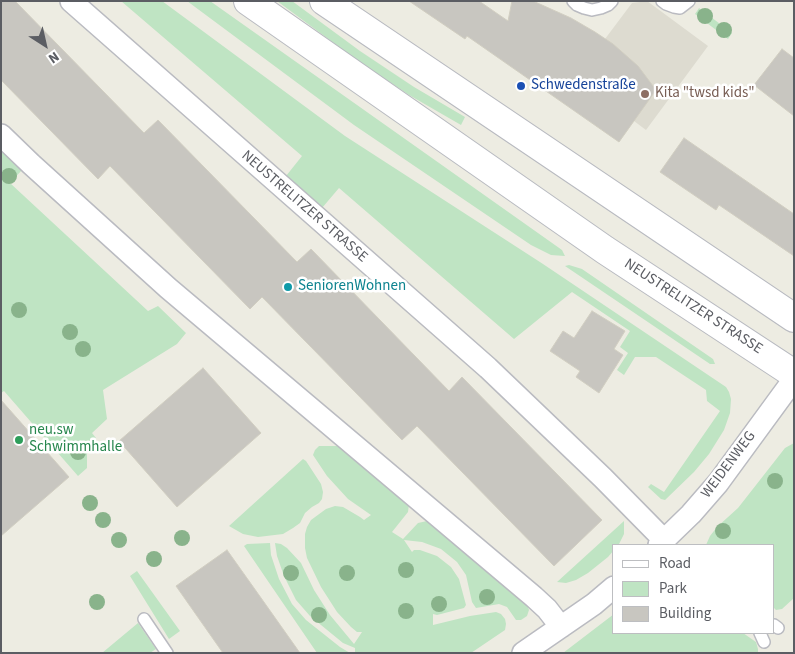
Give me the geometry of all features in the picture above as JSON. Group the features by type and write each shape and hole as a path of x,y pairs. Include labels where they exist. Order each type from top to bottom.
{"main road":[{"name":"NEUSTRELITZER STRASSE","path":"248,1 606,250 794,374"},
{"path":"324,1 794,318"}],"street":[{"name":"NEUSTRELITZER STRASSE","path":"71,1 488,368 603,478 664,544"},
{"path":"1,135 168,288 534,596 547,609 560,627"},
{"name":"WEIDENWEG","path":"664,544 718,482 794,379"},
{"path":"524,653 594,604 612,589"}],"lane":[{"path":"573,1 577,5 592,10 608,5 612,1"},
{"path":"662,1 680,8 689,1"},
{"path":"144,619 167,652"}],"shaded area":[{"name":"Kita \"twsd kids\"","path":"647,1 708,46 646,130 634,121 619,142 595,125 605,39 632,3"}],"green space":[{"path":"121,1 162,1 345,136 543,264 726,387 731,399 730,413 724,430 709,454 694,472 665,500 661,499 648,487 651,484 664,492 720,411 707,401 706,390 656,357 635,357 624,375 617,370 628,353 620,347 630,331 572,292 514,339 339,188 322,208 286,176 302,156"},
{"path":"187,1 210,1 562,250 565,256 551,255 531,245 354,125"},
{"path":"277,1 292,1 360,51 414,87 465,117 461,125 409,95 354,58"},
{"path":"699,8 732,33 728,39 695,14"},
{"path":"1,150 22,170 10,183 148,311 158,306 186,333 177,344 103,390 107,419 92,433 96,438 87,446 87,468 78,476 4,391 1,393"},
{"path":"569,265 582,269 713,359 715,364 710,364 565,266"},
{"path":"794,443 794,598 782,609 776,610 775,544 706,544 717,527 738,508 785,448"},
{"path":"319,446 341,446 409,504 408,512 392,532 403,539 418,523 427,521 527,605 529,610 527,616 521,620 516,620 507,607 499,604 476,608 472,602 466,575 457,562 441,549 422,542 404,540 412,552 420,550 437,556 451,567 459,579 466,605 464,608 437,615 433,614 433,625 496,612 505,619 505,630 471,653 355,653 355,648 343,643 310,616 296,600 284,576 277,556 275,543 287,548 301,563 314,590 330,615 354,644 362,632 357,632 337,612 321,587 307,558 305,534 311,520 326,509 335,506 343,507 364,520 371,515 348,499 327,476 313,455"},
{"path":"303,459 321,484 323,492 322,499 305,513 300,523 283,534 258,537 243,534 229,526"},
{"path":"624,521 624,534 619,544 612,544 612,552 608,557 576,580 566,583 557,582"},
{"path":"270,543 271,555 279,579 292,604 306,620 350,653 317,653 244,546 247,544"},
{"path":"137,571 180,631 169,639 130,576"},
{"path":"612,616 612,634 744,634 756,642 758,649 758,653 563,653"},
{"path":"138,623 156,649 150,653 102,653"}],"building":[{"name":"SeniorenWohnen","path":"1,1 15,1 144,133 158,120 297,262 311,249 449,391 462,377 602,520 554,566 417,426 402,440 262,297 250,309 110,166 98,179 1,80"},
{"path":"409,1 479,1 508,21 512,1 533,1 571,18 613,44 638,66 656,90 619,142 467,36 465,39"},
{"path":"782,49 794,58 794,116 754,85"},
{"path":"684,138 794,214 794,256 719,205 716,210 660,172"},
{"path":"592,311 625,331 614,349 623,355 599,393 576,377 580,371 550,351 563,331 574,338"},
{"path":"203,368 261,433 177,507 119,441"},
{"name":"neu.sw Schwimmhalle","path":"1,400 69,477 1,536"},
{"path":"227,550 300,653 223,653 176,586"}],"place":[{"name":"Schwedenstraße","path":"521,86"},
{"name":"Kita \"twsd kids\"","path":"645,94"},
{"name":"SeniorenWohnen","path":"288,287"},
{"name":"neu.sw Schwimmhalle","path":"19,440"}]}
